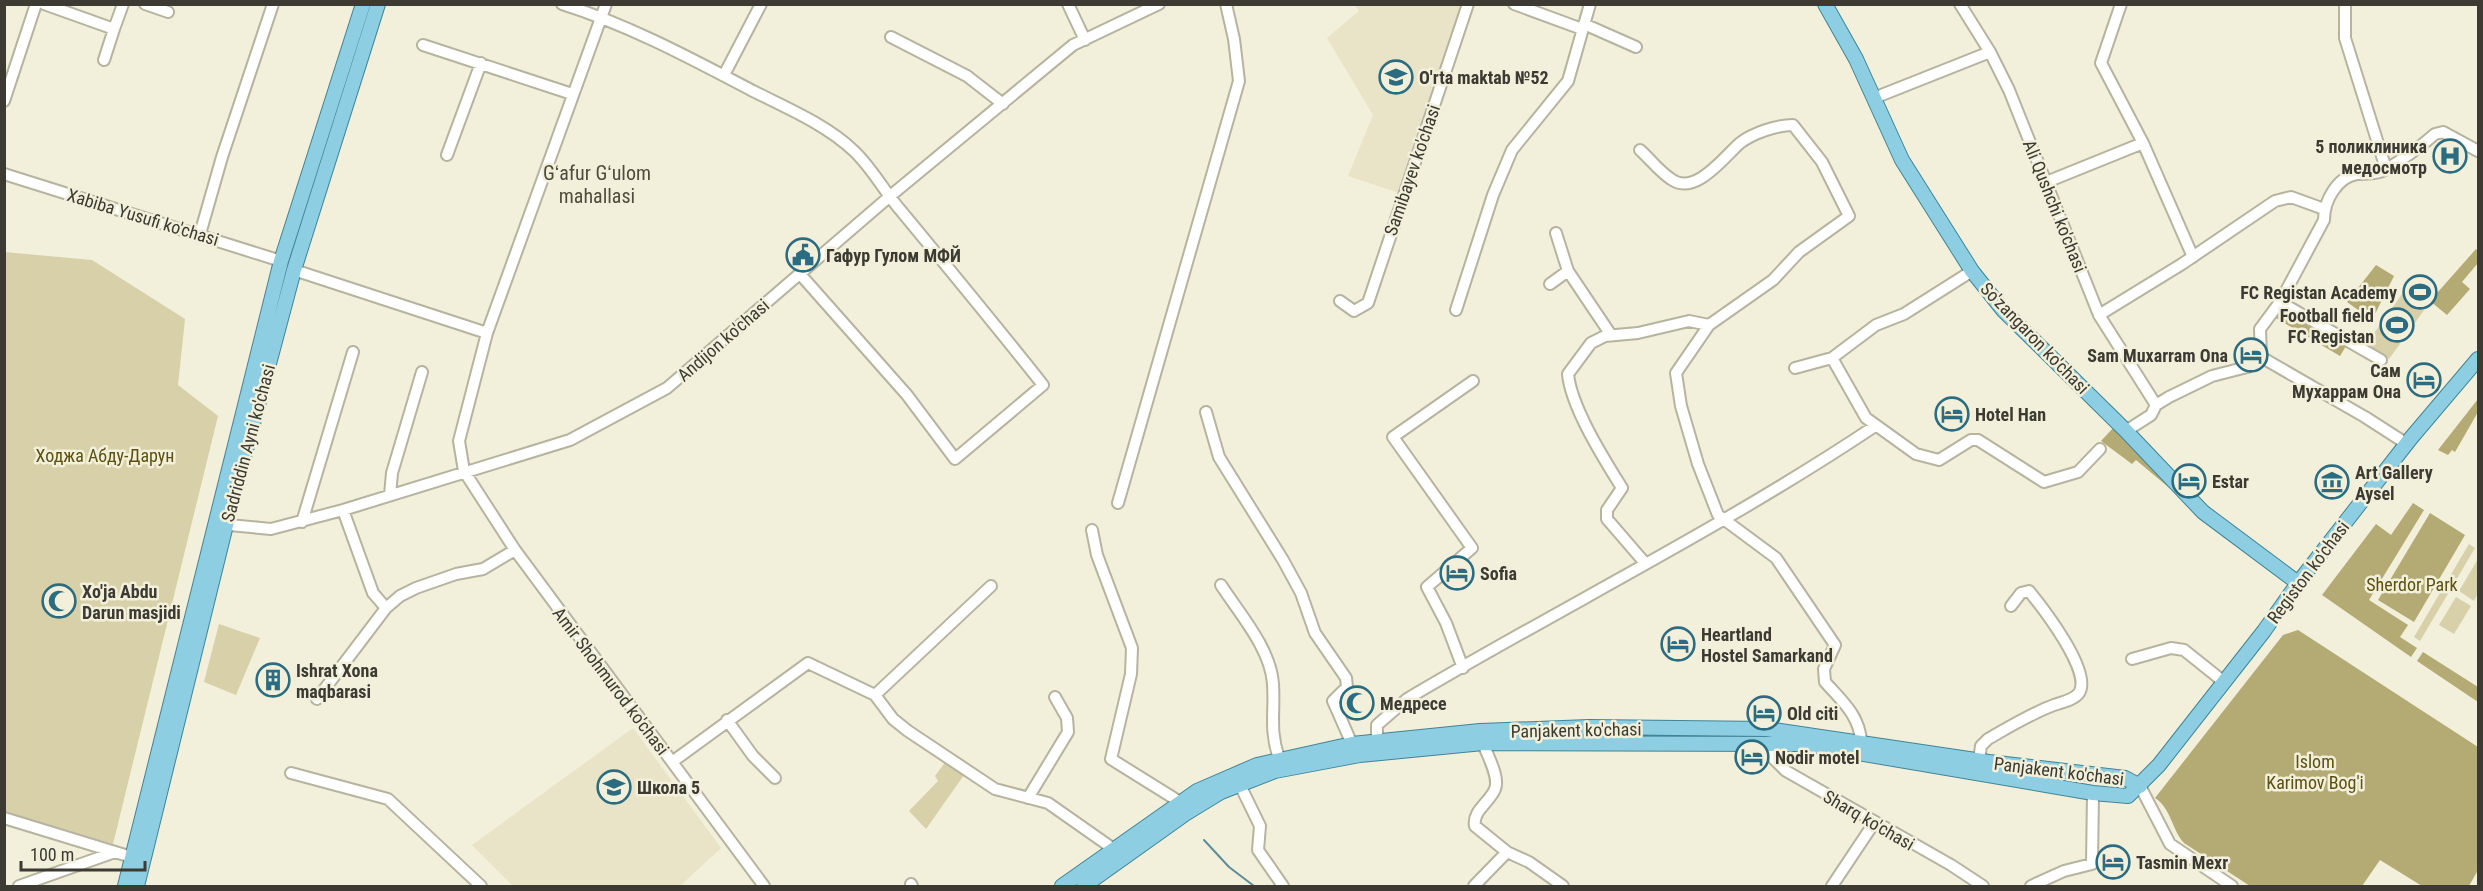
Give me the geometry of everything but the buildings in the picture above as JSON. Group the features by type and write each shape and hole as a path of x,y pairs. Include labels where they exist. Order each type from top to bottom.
{"main road":[{"name":"Sadriddin Ayni ko'chasi","path":"137,886 138,859 220,524 281,261 363,4"},
{"name":"Sadriddin Ayni ko'chasi","path":"220,524 294,270 378,4"},
{"name":"So'zangaron ko'chasi","path":"1825,4 1856,59 1902,160 1972,271 2003,310 2217,524 2298,583"},
{"name":"Registon ko'chasi","path":"2140,786 2224,682 2407,444 2478,359"},
{"name":"Panjakent ko'chasi","path":"1062,886 1180,802 1216,781 1279,758 1352,744 1480,731 1589,728 1767,729 1979,760 2125,778 2140,786 2128,796 2093,793 1805,744 1483,743 1360,754 1275,771 1239,783 1203,802 1088,886"},
{"name":"Sadriddin Ayni ko'chasi","path":"125,886 138,859"}],"street":[{"path":"4,101 7,86 36,4"},
{"path":"44,4 114,29"},
{"path":"104,60 123,4"},
{"path":"145,4 168,12"},
{"path":"200,234 222,157 273,4"},
{"path":"562,4 600,16 724,75 818,124 852,149 1043,385 955,459 907,394 800,274"},
{"path":"464,471 459,441 487,333 518,253 572,94 606,4"},
{"path":"724,75 761,4"},
{"path":"1068,4 1085,40"},
{"name":"Andijon ko'chasi","path":"220,524 271,529 343,510 570,440 667,388 889,197 1074,45 1159,4"},
{"path":"1118,503 1239,81 1234,39 1226,4"},
{"name":"Samibayev ko'chasi","path":"1340,301 1354,311 1368,303 1468,4"},
{"path":"1514,4 1636,47"},
{"path":"1456,310 1493,195 1512,150 1568,81 1590,4"},
{"name":"Ali Qushchi ko'chasi","path":"1960,4 1990,52 2009,90 2098,315 2156,405"},
{"path":"2121,4 2101,63 2143,143 2193,257"},
{"path":"2345,4 2345,38 2386,169"},
{"path":"891,37 968,76 1003,104"},
{"path":"423,45 572,94"},
{"path":"1874,98 1990,52"},
{"path":"447,155 481,63"},
{"path":"1640,150 1671,180 1679,183 1694,182 1721,165 1742,142 1762,132 1793,125 1822,162 1849,216 1798,252 1773,280 1709,325 1676,373 1682,406 1698,464 1723,521 1750,537 1776,558 1835,645 1824,669 1825,682 1852,711 1861,731 1861,742"},
{"path":"2261,357 2260,329 2280,302 2324,220 2324,209 2337,187 2346,178 2377,173 2386,169 2435,134 2443,132 2478,151"},
{"path":"2044,183 2143,143"},
{"name":"Xabiba Yusufi ko'chasi","path":"4,174 281,261"},
{"path":"2098,315 2193,257 2276,201 2291,197 2324,209"},
{"path":"1556,233 1568,271 1611,335"},
{"path":"294,270 487,333"},
{"path":"1550,284 1568,271"},
{"path":"1795,368 1832,358 1876,325 1904,314 1972,271"},
{"path":"2280,302 2381,360"},
{"path":"1645,563 1607,519 1607,510 1622,488 1590,432 1569,384 1568,374 1591,343 1611,335 1638,333 1689,321 1709,325"},
{"path":"303,522 310,490 353,352"},
{"path":"2126,431 2151,415 2156,405 2212,376 2247,367 2261,357"},
{"path":"2261,357 2407,444"},
{"path":"1832,358 1848,391 1875,426 1880,427 1916,454 1939,460 1971,440 1978,440 2044,482 2078,472 2100,448"},
{"path":"390,495 392,473 422,372"},
{"path":"1463,668 1446,623 1427,587 1472,548 1393,437 1473,381"},
{"path":"1206,412 1219,457 1301,593 1315,633 1346,678 1347,687 1333,701 1352,744"},
{"path":"1377,741 1377,725 1395,708 1645,563 1723,521 1809,470 1875,426"},
{"name":"Amir Shohmurod ko'chasi","path":"464,471 515,550 764,886"},
{"path":"343,510 373,593 386,608"},
{"path":"1092,531 1097,555 1132,648 1131,674 1111,759 1180,802"},
{"path":"317,699 386,608 400,596 456,574 483,569 515,550"},
{"path":"1221,585 1257,642 1271,675 1273,684 1272,740 1279,758"},
{"path":"875,694 991,586"},
{"path":"1979,760 1981,746 1988,740 2050,706 2071,699 2078,694 2081,688 2077,666 2063,638 2029,591 2021,593 2011,606"},
{"path":"2132,658 2171,648 2184,650 2224,682"},
{"path":"672,762 808,663 875,694 893,718 908,731 995,789 1048,803 1115,850"},
{"path":"1028,798 1068,732 1067,718 1055,697"},
{"path":"727,720 753,756 775,778"},
{"path":"1483,743 1496,782 1495,789 1475,817 1475,826 1507,852 1529,862 1563,886"},
{"name":"Sharq ko'chasi","path":"1767,743 1773,758 1786,771 1951,865 1983,886"},
{"path":"291,773 388,799 481,886"},
{"path":"1239,783 1260,826 1258,850 1283,886"},
{"path":"2140,786 2170,844 2232,886"},
{"path":"2093,793 2094,861"},
{"path":"4,818 45,833 138,859"},
{"path":"1832,886 1874,823"},
{"path":"20,886 115,852"},
{"path":"1474,886 1507,852"},
{"path":"2031,886 2094,861 2111,861"}],"shaded area":[{"name":"O'rta maktab №52","path":"1355,5 1466,5 1402,194 1348,176 1373,115 1327,38 1359,11"},
{"name":"Школа 5","path":"633,728 721,848 680,886 513,886 472,845"}],"green space":[{"path":"2476,249 2478,263 2462,282 2470,289 2447,315 2430,301"},
{"name":"Ходжа Абду-Дарун","path":"4,252 92,260 185,319 178,385 218,416 113,844 5,812"},
{"path":"2376,265 2394,276 2372,320 2347,302"},
{"name":"Football field FC Registan","path":"2405,290 2427,306 2389,359 2367,343"},
{"path":"2282,309 2346,346 2340,356 2276,318"},
{"path":"2478,399 2478,412 2455,452 2452,450 2448,455 2438,450"},
{"path":"2115,426 2179,496 2136,460 2132,464 2101,441"},
{"path":"2413,503 2424,510 2369,600 2408,625 2400,637 2417,648 2411,657 2322,595 2376,524 2391,535"},
{"name":"Sherdor Park","path":"2430,513 2465,535 2414,622 2378,600"},
{"path":"2469,544 2475,548 2420,641 2414,637"},
{"path":"2478,559 2478,593 2474,601 2459,591"},
{"path":"2456,597 2471,606 2454,634 2439,625"},
{"path":"219,624 260,638 236,695 204,682"},
{"name":"Islom Karimov Bog'i","path":"2298,630 2478,747 2478,870 2469,886 2422,886 2380,860 2362,886 2250,886 2184,843 2180,838 2165,807 2155,798 2283,635"},
{"path":"2423,652 2478,687 2478,702 2417,661"},
{"path":"946,761 964,775 926,829 909,811 938,781 935,776"}],"waterway":[{"path":"1204,840 1229,867 1254,886"}],"place":[{"name":"O'rta maktab №52","path":"1396,77"},
{"name":"5 поликлиника медосмотр","path":"2450,156"},
{"name":"Гафур Гулом МФЙ","path":"803,255"},
{"name":"FC Registan Academy","path":"2420,292"},
{"name":"Football field FC Registan","path":"2397,325"},
{"name":"Sam Muxarram Ona","path":"2251,355"},
{"name":"Сам Мухаррам Она","path":"2424,380"},
{"name":"Hotel Han","path":"1952,414"},
{"name":"Estar","path":"2189,481"},
{"name":"Art Gallery Aysel","path":"2332,482"},
{"name":"Sofia","path":"1457,573"},
{"name":"Xo'ja Abdu Darun masjidi","path":"59,601"},
{"name":"Heartland Hostel Samarkand","path":"1678,644"},
{"name":"Ishrat Хоnа mаqbаrasi","path":"273,680"},
{"name":"Медресе","path":"1357,703"},
{"name":"Old citi","path":"1764,713"},
{"name":"Nodir motel","path":"1752,757"},
{"name":"Школа 5","path":"614,787"},
{"name":"Tasmin Mexr","path":"2113,862"}],"district":[{"name":"Gʻafur Gʻulom mahallasi","path":"597,184"}]}
